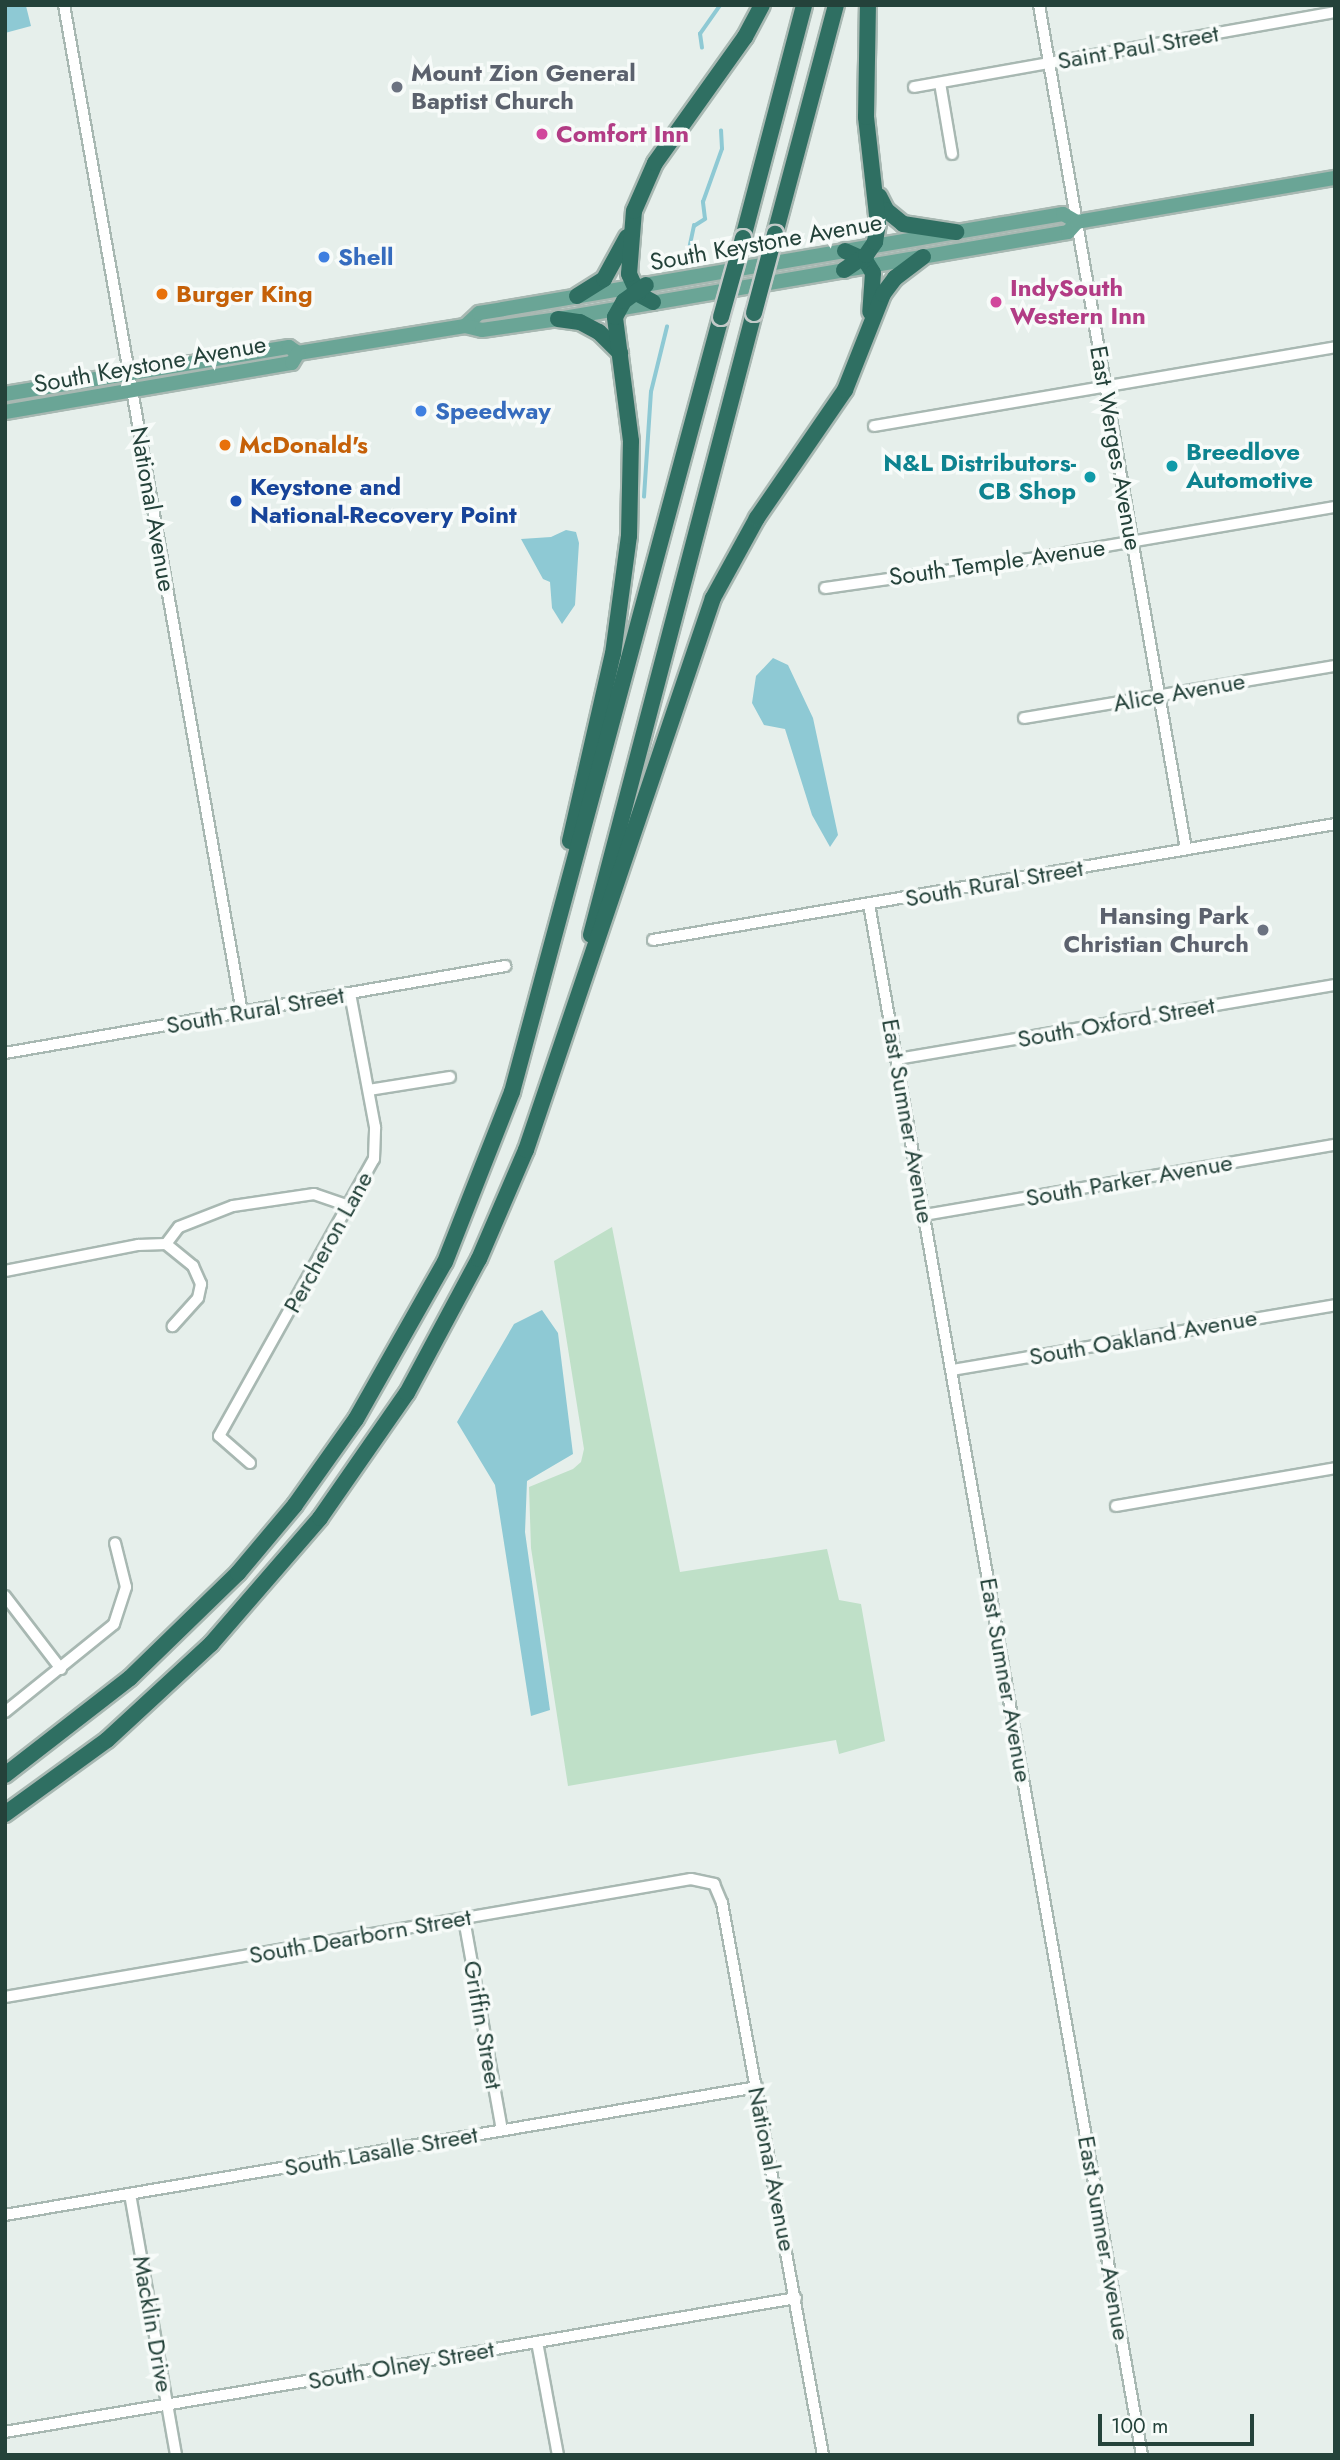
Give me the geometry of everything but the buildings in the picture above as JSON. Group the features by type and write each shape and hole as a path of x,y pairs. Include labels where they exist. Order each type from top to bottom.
{"highway":[{"path":"578,296 604,279 631,228 655,163 727,63 762,5"},
{"path":"5,1775 103,1701 201,1611 268,1537 337,1448 385,1374 455,1241 495,1143 531,1021 804,5"},
{"path":"565,1035 836,5"},
{"path":"868,5 866,109 878,224 868,257 874,279 870,329"},
{"path":"874,184 886,210 903,224 956,232"},
{"path":"631,228 628,268 639,288 653,302"},
{"path":"845,251 868,257"},
{"path":"844,270 868,257"},
{"path":"5,1814 74,1766 179,1676 263,1588 343,1487 412,1384 479,1259 529,1141 713,598 762,509 845,390 889,285 923,257"},
{"path":"531,1021 623,597 632,455 616,324 619,308 639,288"},
{"path":"558,319 580,321 599,332 620,353"}],"main road":[{"name":"South Keystone Avenue","path":"868,257 923,257 1068,232 1077,222 1335,178"},
{"name":"South Keystone Avenue","path":"868,257 956,232 1063,214 1077,222"},
{"name":"South Keystone Avenue","path":"465,326 480,313 845,251"},
{"name":"South Keystone Avenue","path":"5,394 289,347 298,353 465,326 482,330 558,319 844,270"},
{"name":"South Keystone Avenue","path":"5,412 292,363 298,353"}],"street":[{"name":"National Avenue","path":"64,5 242,1012"},
{"name":"East Werges Avenue","path":"1039,5 1186,849"},
{"name":"Saint Paul Street","path":"914,87 1335,12"},
{"path":"940,83 952,154"},
{"path":"874,426 1335,347"},
{"name":"South Temple Avenue","path":"825,588 1335,507"},
{"name":"Alice Avenue","path":"1024,718 1335,666"},
{"name":"South Rural Street","path":"653,940 1335,824"},
{"name":"East Sumner Avenue","path":"869,904 1142,2455"},
{"name":"South Rural Street","path":"5,1053 505,965"},
{"name":"South Oxford Street","path":"897,1059 1335,985"},
{"name":"Percheron Lane","path":"250,1463 219,1436 374,1159 376,1138 350,993"},
{"path":"369,1090 450,1077"},
{"name":"South Parker Avenue","path":"924,1215 1335,1145"},
{"path":"166,1244 179,1227 233,1206 314,1194 349,1206"},
{"path":"5,1271 138,1245 166,1244 193,1266 201,1284 198,1298 173,1326"},
{"name":"South Oakland Avenue","path":"952,1370 1335,1305"},
{"path":"1116,1506 1335,1468"},
{"path":"5,1712 101,1638 119,1615 126,1587 116,1543"},
{"path":"5,1596 61,1669"},
{"name":"South Dearborn Street","path":"5,1997 691,1879 715,1884"},
{"name":"National Avenue","path":"715,1884 721,1895 824,2455"},
{"name":"Griffin Street","path":"464,1919 502,2130"},
{"name":"South Lasalle Street","path":"5,2215 757,2087"},
{"name":"Macklin Drive","path":"130,2194 176,2455"},
{"name":"South Olney Street","path":"5,2432 796,2298"},
{"path":"537,2342 558,2455"}],"green space":[{"path":"612,1227 680,1572 827,1549 839,1600 861,1604 885,1741 839,1754 836,1740 568,1786 531,1548 529,1487 573,1469 581,1462 584,1449 554,1261"}],"water":[{"path":"26,6 31,26 5,33 5,7"},
{"path":"566,530 576,532 579,543 575,605 562,624 552,608 550,582 543,579 521,539 551,537"},
{"path":"773,658 788,665 813,718 838,835 830,847 812,815 785,729 764,725 752,703 756,676"},
{"path":"542,1310 558,1333 573,1454 527,1481 525,1532 550,1710 531,1716 495,1485 457,1422 514,1324"}],"waterway":[{"path":"702,48 700,34 720,5"},
{"path":"688,254 694,226 705,219 703,202 722,149 721,131"},
{"path":"644,497 651,392 667,327"}],"place":[{"name":"Mount Zion General Baptist Church","path":"397,87"},
{"name":"Comfort Inn","path":"542,134"},
{"name":"Shell","path":"324,257"},
{"name":"Burger King","path":"162,294"},
{"name":"IndySouth Western Inn","path":"996,302"},
{"name":"Speedway","path":"421,411"},
{"name":"McDonald's","path":"225,445"},
{"name":"Breedlove Automotive","path":"1172,466"},
{"name":"N&L Distributors- CB Shop","path":"1090,477"},
{"name":"Keystone and National-Recovery Point","path":"236,501"},
{"name":"Hansing Park Christian Church","path":"1263,930"}]}
